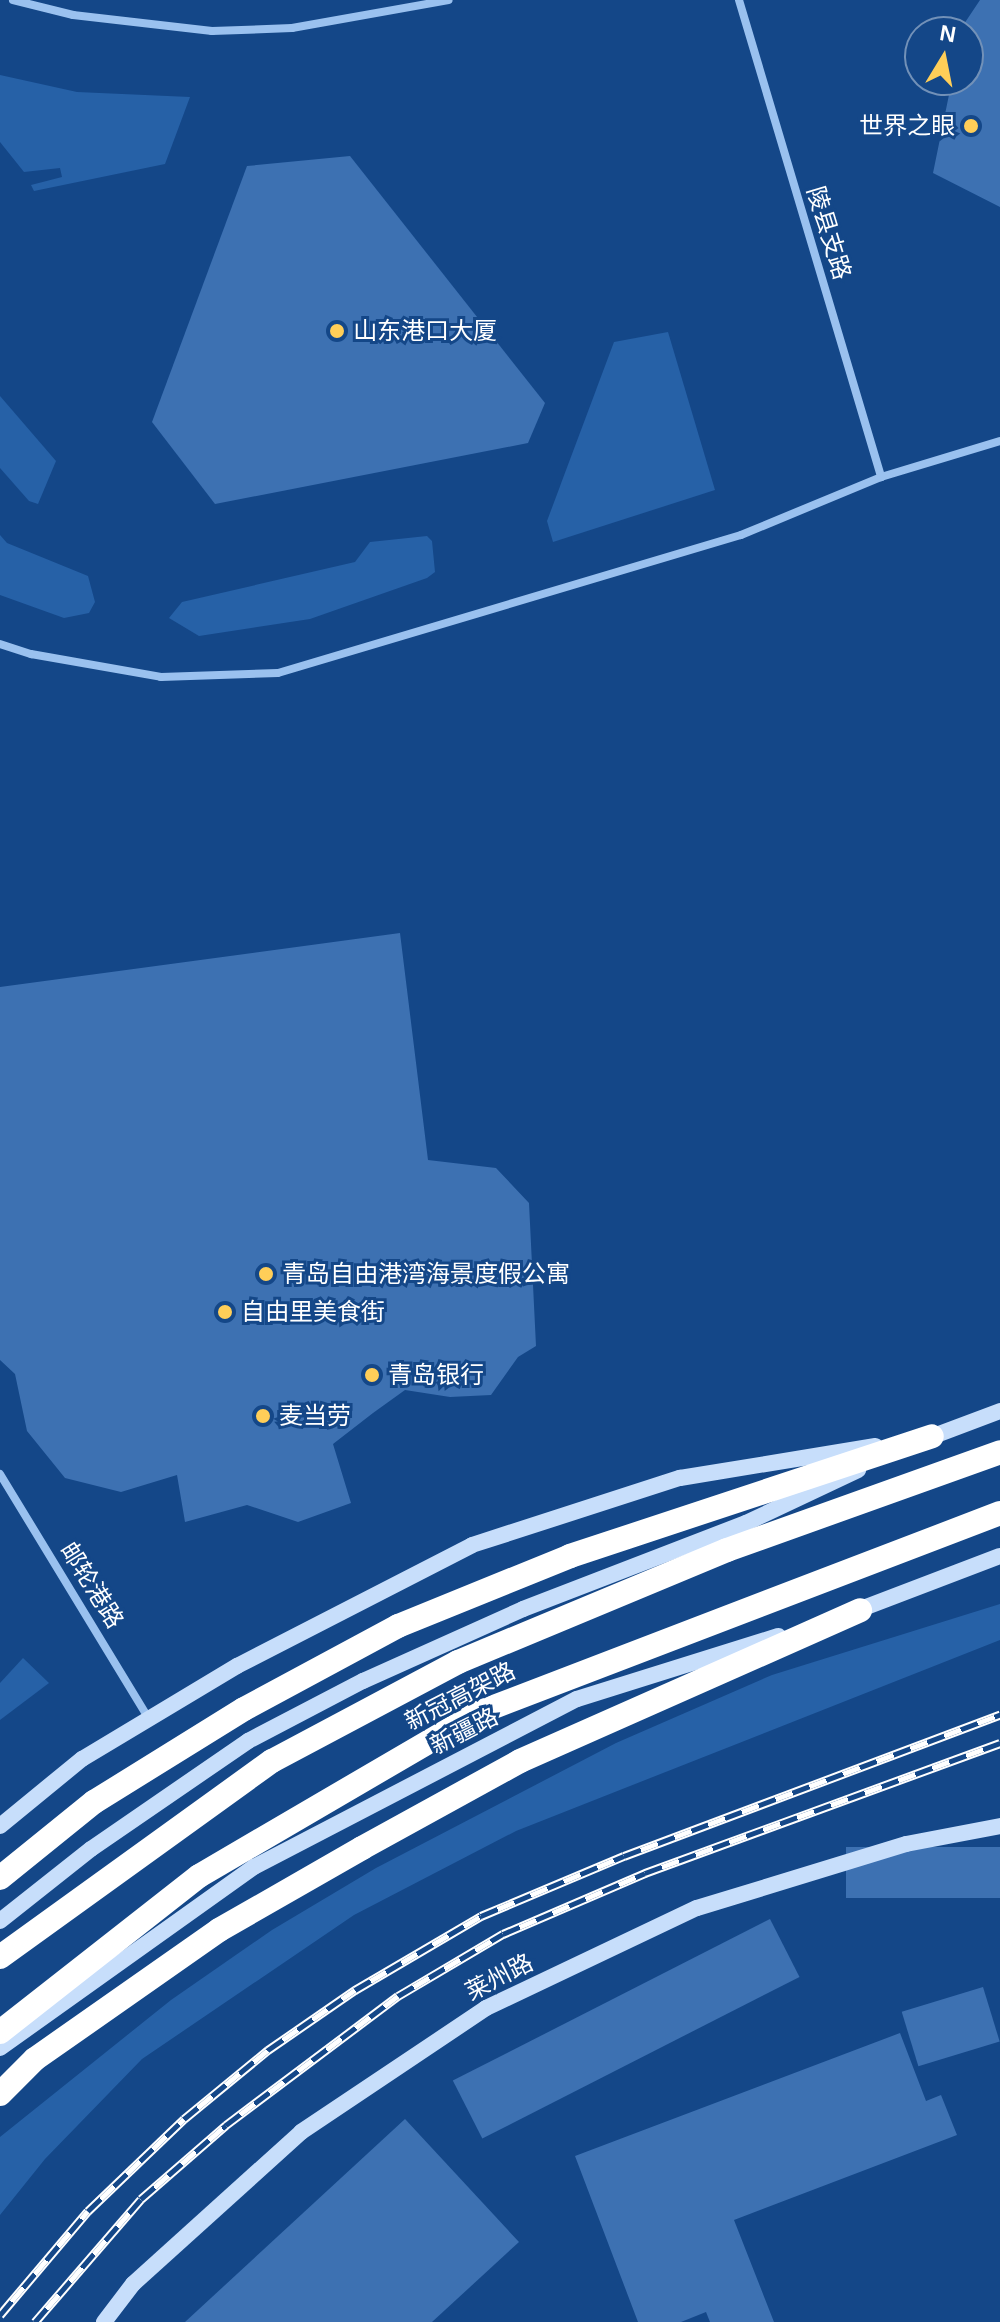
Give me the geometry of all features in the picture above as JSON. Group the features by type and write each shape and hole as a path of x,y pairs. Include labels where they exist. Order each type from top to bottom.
{"highway":[{"path":"0,1878 94,1802 244,1709 398,1626 570,1556 932,1436"},
{"name":"新冠高架路","path":"0,1957 272,1761 458,1662 727,1550 1000,1452"},
{"name":"新冠高架路","path":"0,2032 32,2002 199,1876 478,1713 1000,1513"},
{"path":"0,2094 35,2059 219,1930 362,1848 520,1761 860,1610"}],"main road":[{"path":"0,1921 91,1849 273,1728 523,1609 746,1523 932,1436 1000,1411"},
{"path":"0,1826 82,1759 237,1666 472,1545 680,1478 932,1436"},
{"name":"新疆路","path":"0,2048 254,1867 577,1699 860,1610 1000,1556"},
{"name":"莱州路","path":"104,2322 133,2284 301,2132 486,2008 697,1908 906,1844 1000,1826"}],"street":[{"path":"13,0 73,15 212,31 292,28 449,0"},
{"name":"陵县支路","path":"739,0 881,477"},
{"path":"0,644 31,654 161,677 278,673 741,535 881,477 1000,441"},
{"name":"邮轮港路","path":"0,1474 149,1719"}],"shaded area":[{"path":"0,75 77,92 190,97 165,164 34,191 31,185 62,177 60,168 24,172 0,142"},
{"path":"668,332 715,490 553,542 547,521 614,342"},
{"path":"0,396 56,461 38,504 29,501 0,468"},
{"path":"0,535 7,543 88,576 95,602 89,613 64,618 0,595"},
{"path":"427,536 432,541 435,572 427,578 310,619 199,636 169,618 182,602 355,562 370,542"},
{"path":"1000,1604 1000,1640 516,1831 354,1915 142,2059 45,2159 0,2215 0,2137 171,2000 272,1930 376,1868 616,1743 772,1675"},
{"path":"23,1658 49,1683 0,1720 0,1683"}],"building":[{"name":"世界之眼","path":"980,0 1000,0 1000,207 933,173 949,96 984,96 984,16 969,16"},
{"name":"山东港口大厦","path":"350,156 545,403 528,443 215,504 152,422 247,166"},
{"name":"青岛自由港湾海景度假公寓","path":"400,933 428,1160 496,1168 529,1203 536,1346 518,1357 491,1395 450,1397 405,1390 373,1413 333,1444 351,1503 298,1522 247,1505 185,1522 177,1475 121,1492 65,1478 27,1431 15,1374 0,1360 0,987"},
{"path":"846,1847 1000,1847 1000,1898 846,1898"},
{"path":"770,1919 800,1977 482,2139 453,2081"},
{"path":"983,1987 1000,2042 918,2066 902,2012"},
{"path":"900,2033 926,2101 941,2095 957,2135 734,2220 774,2322 710,2322 706,2312 681,2322 638,2322 575,2156"},
{"path":"405,2119 519,2242 432,2322 185,2322"}],"railway":[{"path":"0,2315 88,2211 184,2119 268,2050 355,1990 481,1916 624,1856 1000,1715"},
{"path":"35,2322 141,2199 226,2125 398,1996 503,1934 645,1873 1000,1743"}],"place":[{"name":"世界之眼","path":"971,126"},
{"name":"山东港口大厦","path":"337,331"},
{"name":"青岛自由港湾海景度假公寓","path":"266,1274"},
{"name":"自由里美食街","path":"225,1312"},
{"name":"青岛银行","path":"372,1375"},
{"name":"麦当劳","path":"263,1416"}]}
